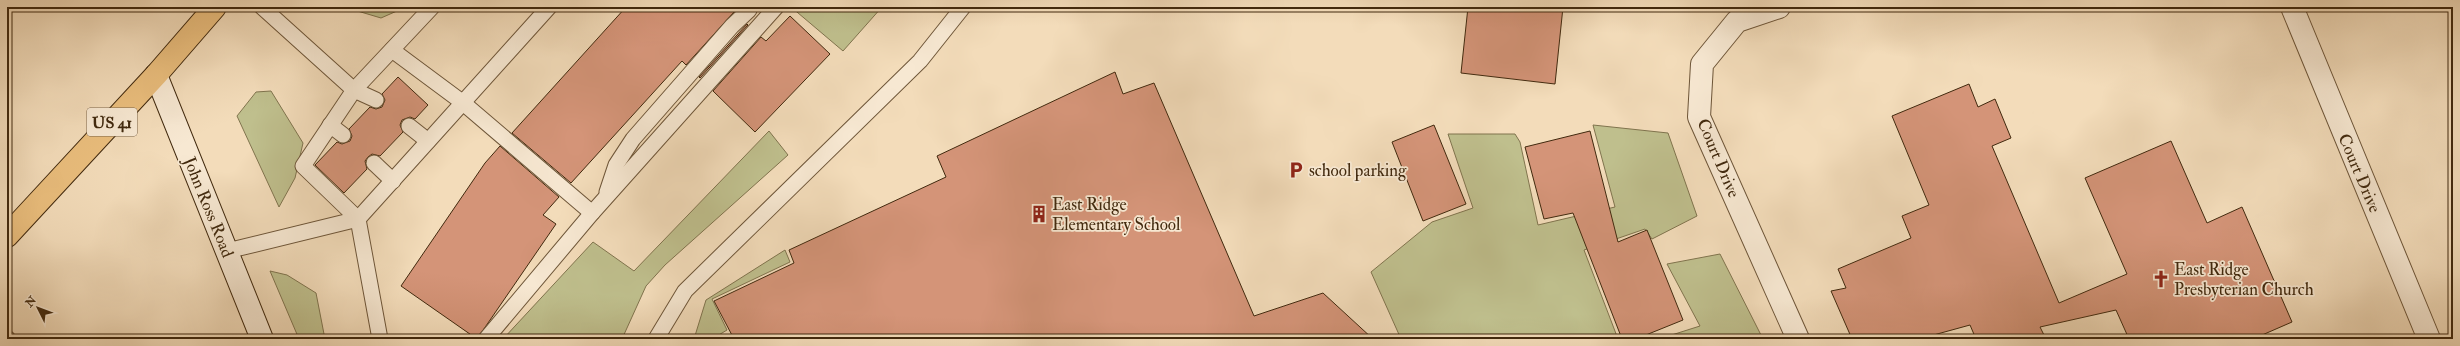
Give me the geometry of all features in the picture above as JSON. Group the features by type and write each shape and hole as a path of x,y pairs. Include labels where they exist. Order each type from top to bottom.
{"main road":[{"name":"US 41","path":"7,236 156,75 215,7"}],"street":[{"name":"Court Drive","path":"1779,7 1737,21 1702,64 1699,117 1798,339"},
{"name":"Court Drive","path":"2292,7 2429,339"},
{"name":"John Ross Road","path":"156,75 262,339"}],"lane":[{"path":"262,7 354,90 376,100"},
{"path":"380,339 358,220 302,166 354,90 432,7"},
{"path":"227,251 358,220 462,102 549,7"},
{"path":"605,198 616,165 633,138 732,26 749,10 748,7"},
{"path":"486,339 605,198 776,7"},
{"path":"656,339 685,291 920,61 963,7"},
{"path":"392,50 462,102 592,213"},
{"path":"330,126 343,135"},
{"path":"409,126 428,141"},
{"path":"374,163 393,181"}],"green space":[{"path":"344,7 406,7 381,18"},
{"path":"791,7 882,7 843,51"},
{"path":"271,91 303,143 295,178 279,207 237,116 256,92"},
{"path":"1593,125 1668,133 1697,216 1652,239 1645,229 1584,250 1618,339 1401,339 1371,272 1432,222 1473,208 1448,134 1515,134 1520,142 1538,225 1615,207"},
{"path":"769,131 788,155 665,265 646,286 622,339 503,339 593,242 634,271"},
{"path":"785,250 790,262 712,299 727,330 712,339 694,339 706,300"},
{"path":"1720,254 1763,339 1659,339 1700,326 1667,264"},
{"path":"270,271 287,275 316,293 324,334 321,339 299,339"}],"building":[{"path":"626,7 728,7 734,12 686,65 682,61 571,183 512,133"},
{"path":"1468,7 1563,7 1555,84 1461,73"},
{"path":"790,16 830,54 755,132 713,91 761,37 766,41"},
{"path":"747,24 748,25 700,78 699,77"},
{"name":"East Ridge Elementary School","path":"1115,72 1123,94 1154,83 1254,316 1323,293 1373,339 734,339 714,301 794,263 789,250 946,177 937,156"},
{"path":"398,77 428,105 415,119 410,117 402,120 400,125 403,132 380,156 372,154 368,157 365,161 367,169 344,193 315,165 337,142 342,144 350,141 352,136 349,129 370,107 376,109 382,107 385,100 382,94"},
{"path":"1969,84 1978,107 1995,99 2011,138 1992,146 2059,303 2127,274 2085,178 2171,141 2207,223 2242,207 2292,322 2253,339 2129,339 2116,310 2040,327 2046,339 1976,339 1970,325 1919,339 1852,339 1831,291 1846,288 1838,269 1911,238 1902,216 1929,205 1892,116"},
{"path":"1434,125 1466,204 1423,221 1392,142"},
{"path":"1590,131 1618,242 1647,230 1683,320 1636,339 1622,339 1573,213 1544,219 1525,147"},
{"path":"500,146 559,197 543,215 556,224 477,339 401,286 485,163"}],"place":[{"name":"school parking","path":"1296,170"},
{"name":"East Ridge Elementary School","path":"1039,214"},
{"name":"East Ridge Presbyterian Church","path":"2161,279"}]}
